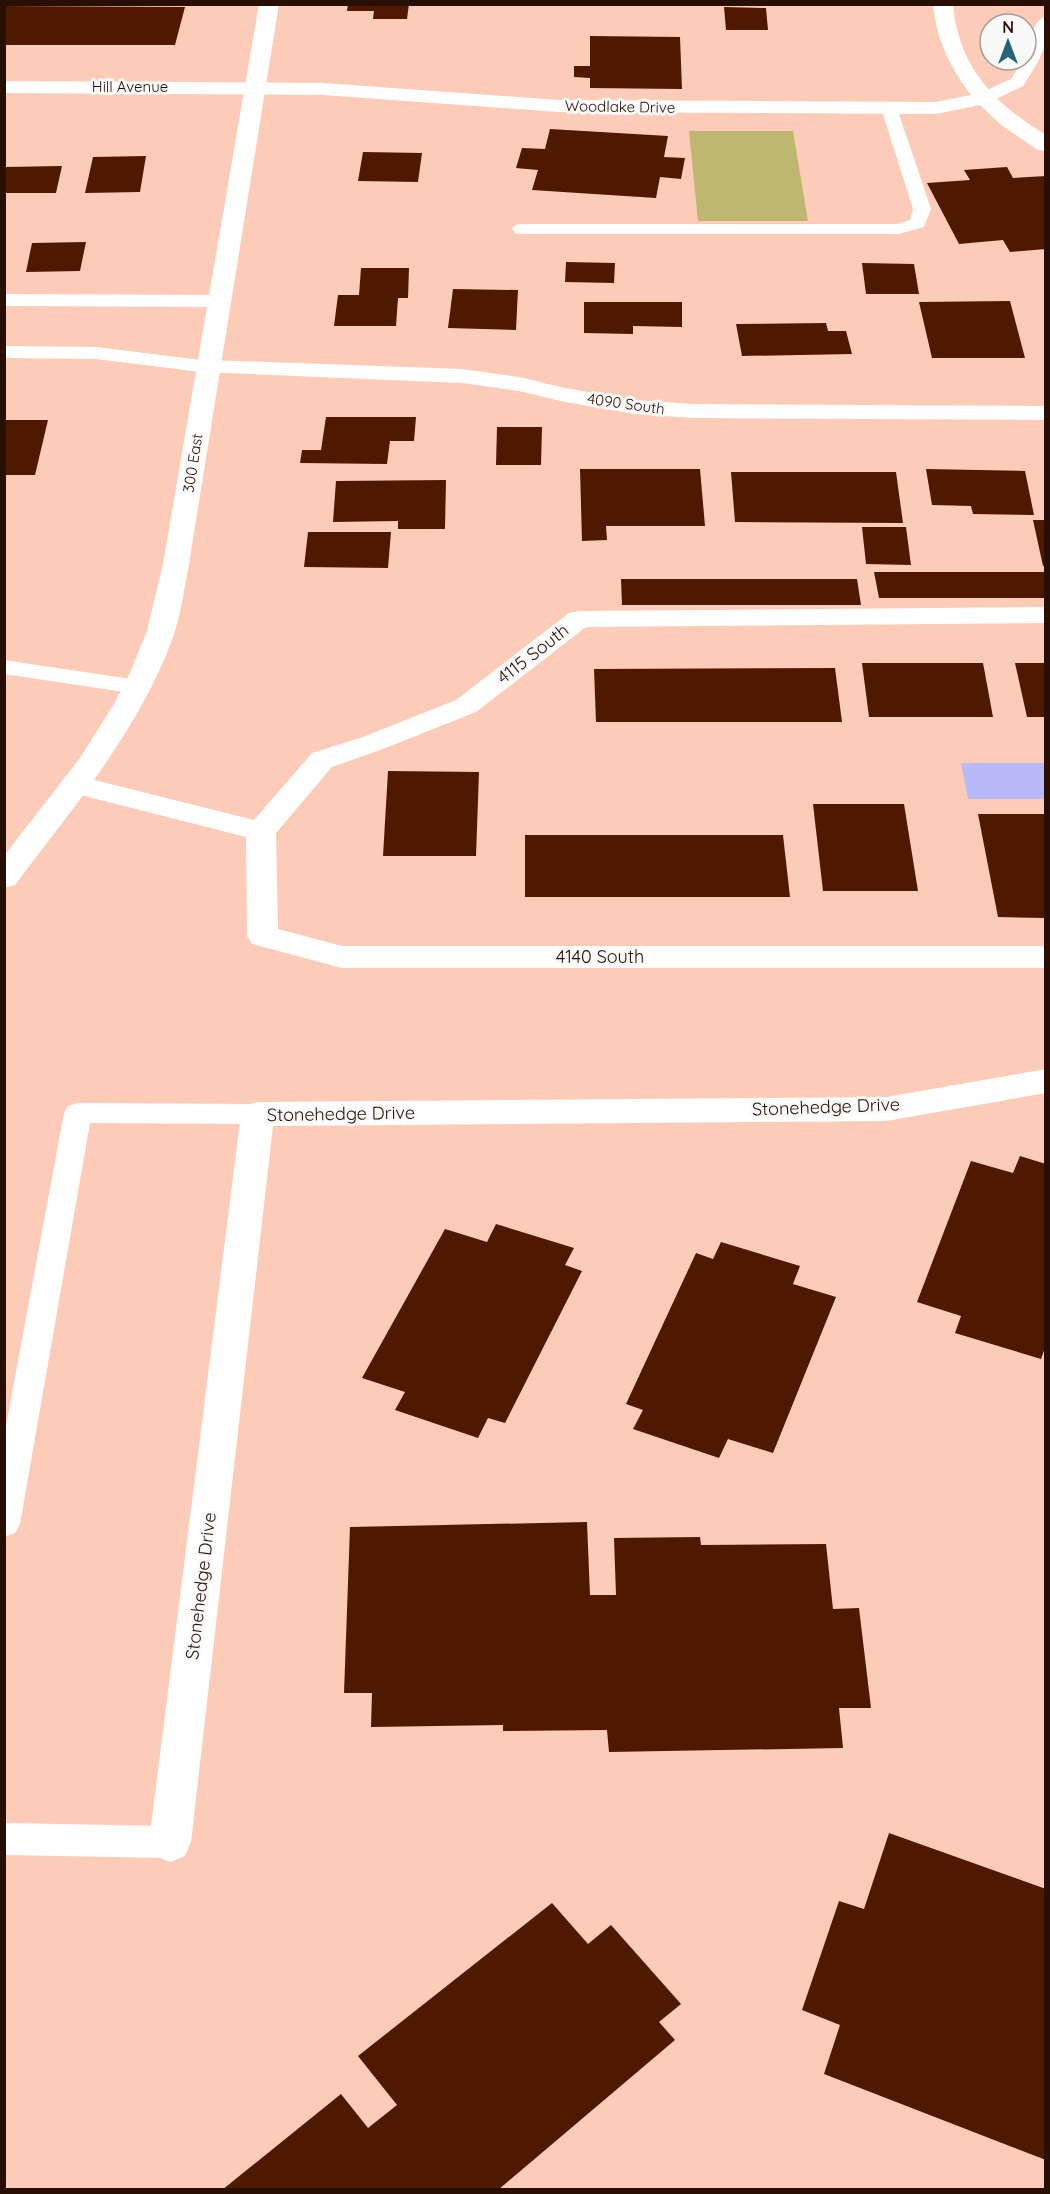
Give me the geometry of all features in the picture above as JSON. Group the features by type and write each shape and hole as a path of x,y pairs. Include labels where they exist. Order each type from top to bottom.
{"street":[{"name":"300 East","path":"4,878 104,743 138,687 158,638 176,564 269,4"},
{"path":"943,4 951,42 962,71 984,98 1008,120 1043,142"},
{"name":"Hill Avenue","path":"4,87 256,87"},
{"name":"Woodlake Drive","path":"256,87 323,89 559,106 936,108 984,98"},
{"name":"4090 South","path":"209,367 462,376 519,384 565,395 635,407 693,411 1046,413"},
{"name":"4115 South","path":"261,831 322,760 373,743 466,706 579,619 1046,615"},
{"path":"75,784 261,831"},
{"name":"4140 South","path":"261,831 263,936 342,957 1046,957"},
{"name":"Stonehedge Drive","path":"171,1842 258,1114 886,1109 1046,1081"}],"lane":[{"path":"984,98 1017,82 1030,62 1046,21"},
{"path":"521,228 899,228 918,223 922,209 889,108"},
{"path":"4,300 219,301"},
{"path":"4,352 96,353 209,367"},
{"path":"4,667 138,687"},
{"path":"4,1524 78,1113 258,1114"},
{"path":"4,1839 171,1842"}],"shaded area":[{"path":"689,131 793,131 808,221 698,221"}],"water":[{"path":"961,763 1045,763 1045,799 968,799"}],"building":[{"path":"348,4 409,4 407,19 373,19 374,11 347,11"},
{"path":"4,6 185,7 175,45 4,45"},
{"path":"724,7 766,8 768,30 726,30"},
{"path":"590,36 680,37 682,89 590,88 590,78 574,77 574,66 590,66"},
{"path":"550,129 668,136 664,157 685,158 681,179 660,177 656,198 532,190 538,170 516,168 522,148 545,149"},
{"path":"363,152 422,153 418,182 358,181"},
{"path":"146,156 140,192 85,193 93,157"},
{"path":"62,166 56,193 4,193 4,167"},
{"path":"1007,167 1013,178 1046,176 1046,249 1010,252 1003,240 959,244 927,183 970,180 964,170"},
{"path":"86,242 80,271 26,272 32,243"},
{"path":"566,262 615,263 614,283 565,282"},
{"path":"862,263 914,264 919,294 866,294"},
{"path":"361,268 409,268 408,298 398,298 396,326 334,326 338,295 359,295"},
{"path":"453,289 518,290 516,330 448,328"},
{"path":"1010,301 1025,358 932,358 919,302"},
{"path":"584,302 682,302 682,327 633,326 633,334 584,333"},
{"path":"826,323 828,331 846,331 852,354 742,356 736,324"},
{"path":"326,417 416,417 414,441 390,441 387,464 300,463 302,450 321,450"},
{"path":"4,420 48,420 35,475 4,475"},
{"path":"497,427 542,427 541,465 496,465"},
{"path":"580,469 700,469 705,526 606,526 607,540 582,541"},
{"path":"926,469 1025,471 1034,515 973,514 971,506 932,505"},
{"path":"731,472 896,472 903,523 735,522"},
{"path":"446,480 445,529 398,529 398,521 333,522 336,481"},
{"path":"1033,520 1046,520 1046,566 1043,566"},
{"path":"862,527 906,527 911,565 866,564"},
{"path":"308,532 391,532 388,568 304,567"},
{"path":"874,572 1046,572 1046,598 879,598"},
{"path":"621,579 857,579 861,605 622,605"},
{"path":"862,663 983,663 993,717 869,717"},
{"path":"1015,663 1046,663 1046,717 1027,717"},
{"path":"835,668 842,722 596,722 594,669"},
{"path":"388,771 479,772 476,856 383,856"},
{"path":"813,804 904,804 918,891 823,891"},
{"path":"978,814 1046,814 1046,918 998,917"},
{"path":"525,835 783,835 790,897 525,897"},
{"path":"1020,1156 1046,1164 1046,1345 1041,1359 955,1333 961,1316 917,1302 971,1161 1013,1173"},
{"path":"496,1224 574,1248 565,1265 582,1271 505,1423 488,1418 478,1438 395,1410 405,1392 362,1378 445,1229 487,1242"},
{"path":"721,1242 800,1266 793,1284 836,1297 773,1453 728,1439 719,1458 633,1429 643,1410 626,1404 696,1253 713,1259"},
{"path":"587,1522 590,1595 616,1595 614,1538 700,1537 701,1545 826,1544 833,1609 859,1608 871,1708 839,1708 843,1748 609,1752 607,1730 503,1731 503,1725 371,1727 372,1693 344,1693 350,1527"},
{"path":"889,1833 1046,1889 1046,2160 824,2074 840,2025 802,2010 839,1901 864,1909"},
{"path":"552,1903 588,1944 611,1925 681,2004 659,2022 675,2040 498,2190 222,2190 341,2094 368,2128 397,2105 358,2056"}]}
